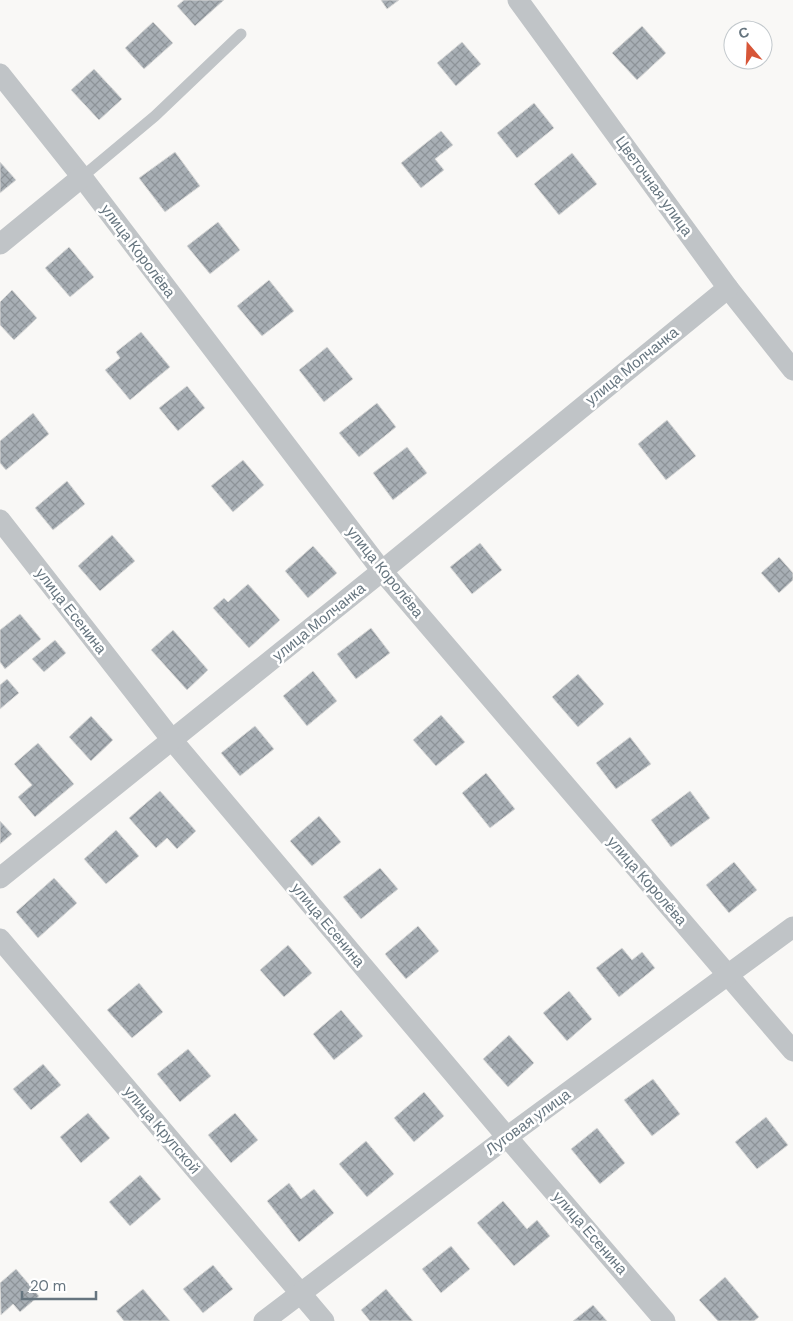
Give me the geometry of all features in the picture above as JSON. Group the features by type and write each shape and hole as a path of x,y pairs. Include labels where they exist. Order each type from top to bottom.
{"street":[{"name":"Цветочная улица","path":"518,0 728,288 793,370"},
{"name":"улица Королёва","path":"0,74 82,177 382,571 793,1051"},
{"path":"0,244 82,177"},
{"name":"улица Молчанка","path":"0,878 382,571 728,288"},
{"name":"улица Есенина","path":"0,520 172,740 665,1321"},
{"name":"Луговая улица","path":"264,1321 507,1137 793,927"},
{"name":"улица Крупской","path":"0,939 324,1321"}],"lane":[{"path":"82,177 155,116 241,34"}],"building":[{"path":"184,0 224,0 195,26 177,6"},
{"path":"381,0 399,0 387,9"},
{"path":"153,22 173,43 144,69 125,48"},
{"path":"642,26 666,53 637,80 612,53"},
{"path":"462,42 481,64 456,86 437,63"},
{"path":"94,69 122,99 99,120 71,90"},
{"path":"534,103 554,128 517,158 497,133"},
{"path":"441,131 453,145 435,159 444,170 421,188 401,163"},
{"path":"175,152 200,186 165,212 139,178"},
{"path":"572,153 597,184 559,215 534,184"},
{"path":"0,162 16,180 0,193"},
{"path":"218,222 240,250 210,274 187,246"},
{"path":"69,247 94,277 70,297 45,268"},
{"path":"269,280 294,311 262,336 237,306"},
{"path":"12,290 37,318 14,340 0,325 0,302"},
{"path":"141,332 170,367 130,400 105,370 120,358 116,352"},
{"path":"327,347 353,379 324,402 299,370"},
{"path":"187,386 205,408 178,431 159,408"},
{"path":"377,403 396,427 359,457 339,433"},
{"path":"33,413 49,434 6,470 0,463 0,441"},
{"path":"667,420 696,456 666,480 638,444"},
{"path":"407,447 427,473 393,500 373,473"},
{"path":"243,460 264,485 233,512 211,486"},
{"path":"67,481 85,504 53,530 35,508"},
{"path":"112,535 135,561 100,591 78,566"},
{"path":"480,543 502,570 472,594 450,567"},
{"path":"313,546 337,573 308,598 285,571"},
{"path":"779,557 793,573 793,580 779,593 761,573"},
{"path":"248,584 280,620 249,648 213,608 224,598 228,602"},
{"path":"20,614 41,639 5,669 0,662 0,630"},
{"path":"371,628 390,653 356,679 337,654"},
{"path":"173,630 208,670 187,690 151,650"},
{"path":"55,640 66,653 44,672 32,659"},
{"path":"313,671 337,701 307,726 283,696"},
{"path":"578,674 604,704 578,727 552,697"},
{"path":"7,679 19,693 0,709 0,685"},
{"path":"441,715 465,742 436,766 413,740"},
{"path":"91,716 113,740 91,761 69,737"},
{"path":"255,726 274,749 240,776 221,753"},
{"path":"630,737 651,764 616,789 596,763"},
{"path":"38,743 74,784 35,817 18,797 32,785 14,764"},
{"path":"486,773 515,809 490,828 462,793"},
{"path":"160,791 196,831 177,849 167,838 156,848 129,818"},
{"path":"690,791 710,818 671,847 651,820"},
{"path":"319,816 341,842 312,866 290,841"},
{"path":"0,821 12,834 0,844"},
{"path":"116,830 139,856 106,884 84,859"},
{"path":"734,862 757,890 729,913 706,885"},
{"path":"380,868 398,889 361,919 343,897"},
{"path":"54,878 77,903 38,938 16,912"},
{"path":"418,926 439,951 406,979 385,954"},
{"path":"288,945 312,973 284,997 260,970"},
{"path":"622,948 632,960 642,952 655,968 619,997 596,968"},
{"path":"139,983 163,1012 132,1038 107,1010"},
{"path":"569,991 592,1019 567,1041 543,1013"},
{"path":"341,1010 363,1036 334,1060 313,1034"},
{"path":"509,1035 534,1063 508,1087 483,1059"},
{"path":"188,1049 211,1076 180,1102 157,1074"},
{"path":"43,1064 61,1085 31,1110 13,1089"},
{"path":"653,1079 680,1114 652,1136 624,1100"},
{"path":"424,1092 444,1116 414,1142 394,1118"},
{"path":"88,1113 110,1138 81,1163 60,1137"},
{"path":"235,1113 258,1140 231,1163 208,1135"},
{"path":"766,1117 788,1145 757,1169 735,1142"},
{"path":"597,1128 625,1163 600,1184 571,1149"},
{"path":"366,1141 394,1174 367,1197 339,1164"},
{"path":"140,1175 161,1199 130,1226 109,1202"},
{"path":"289,1183 301,1199 314,1189 334,1213 299,1242 267,1201"},
{"path":"503,1201 527,1229 537,1220 550,1236 514,1266 477,1223"},
{"path":"451,1246 470,1269 441,1293 422,1269"},
{"path":"213,1265 233,1289 203,1313 183,1289"},
{"path":"16,1269 39,1296 20,1312 13,1304 1,1315 0,1283"},
{"path":"725,1277 759,1317 754,1321 718,1321 699,1300"},
{"path":"143,1289 170,1321 124,1321 116,1311"},
{"path":"386,1289 413,1321 370,1321 361,1310"},
{"path":"593,1305 607,1321 573,1321"}]}
